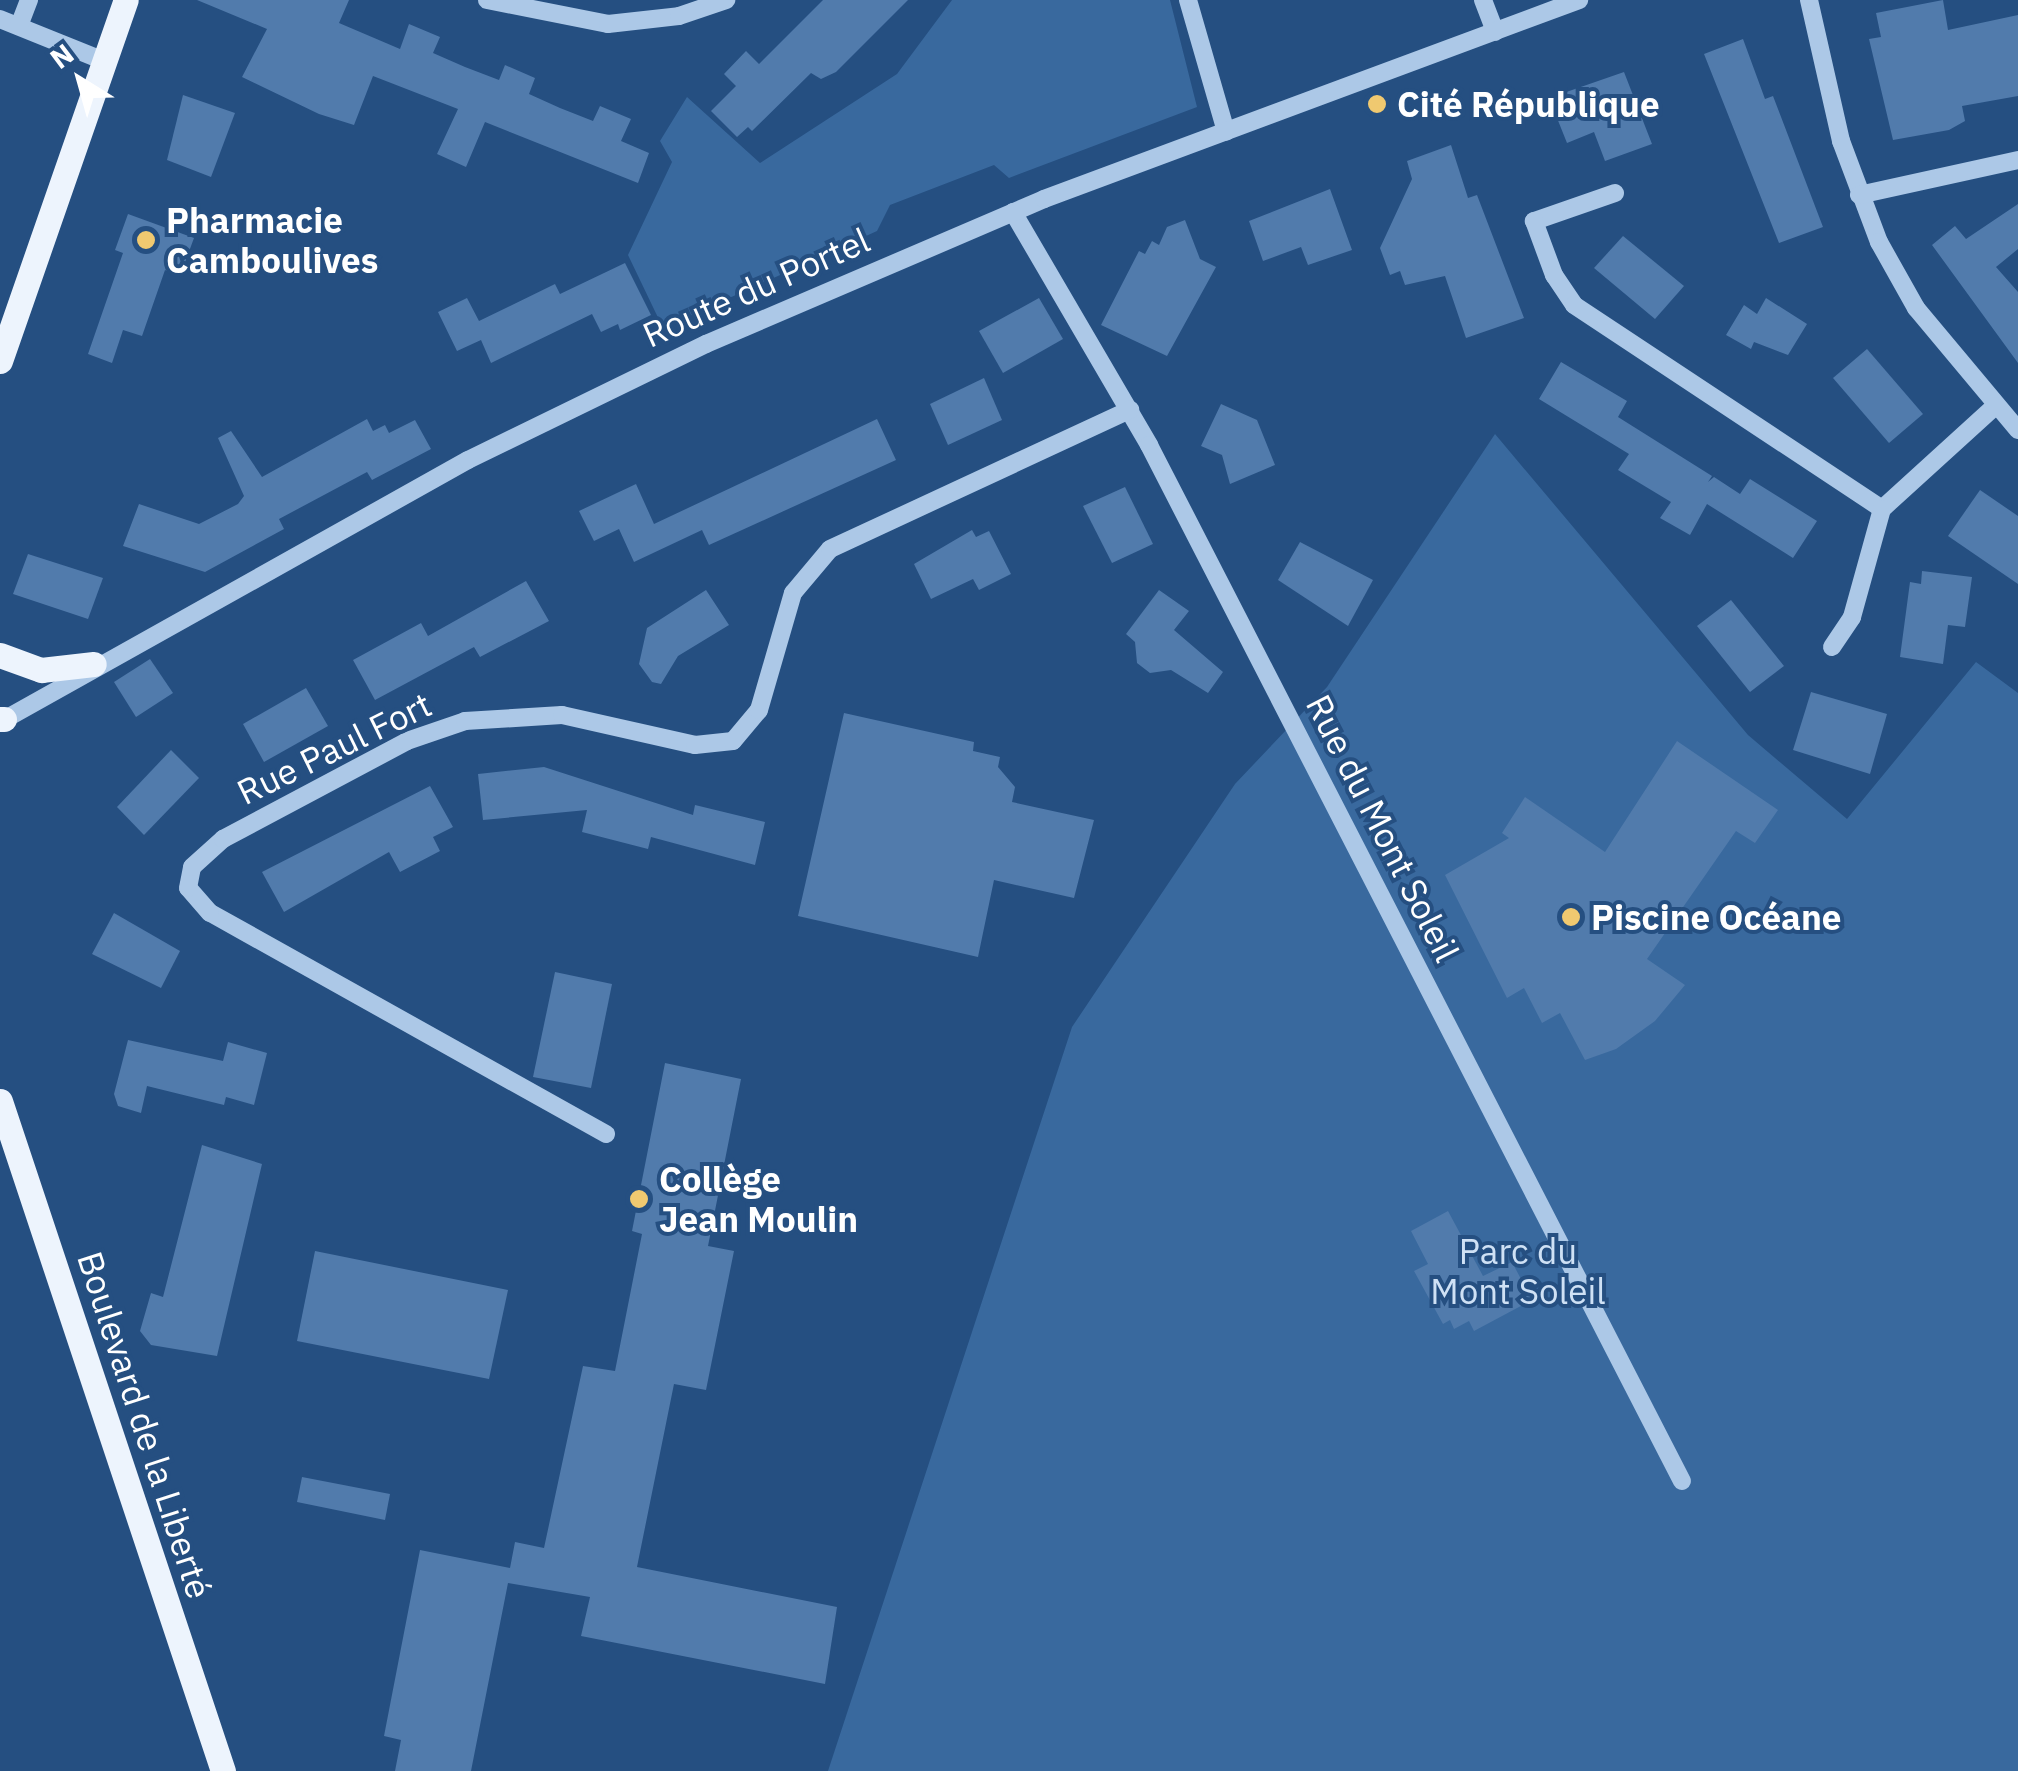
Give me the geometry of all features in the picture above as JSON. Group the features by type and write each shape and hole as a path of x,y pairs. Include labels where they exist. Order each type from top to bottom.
{"main road":[{"path":"0,360 126,0"},
{"path":"0,655 41,670 94,664"},
{"name":"Boulevard de la Liberté","path":"0,1101 223,1771"}],"street":[{"path":"19,26 29,0"},
{"path":"487,0 608,24 679,16 726,0"},
{"path":"1188,0 1226,132"},
{"path":"1483,0 1495,32"},
{"name":"Route du Portel","path":"1,720 94,664 554,417 846,280 1012,212 1579,0"},
{"path":"1809,0 1824,79 1859,195 1916,308 2018,430"},
{"path":"0,18 104,61"},
{"path":"1859,195 2018,160"},
{"path":"1615,193 1534,221 1554,275 1574,305 1882,509"},
{"name":"Rue du Mont Soleil","path":"1012,212 1130,410 1682,1482"},
{"path":"1832,647 1852,616 1882,509 1995,406"},
{"name":"Rue Paul Fort","path":"606,1134 201,906 188,888 200,856 407,741 484,717 562,715 695,745 732,740 760,710 793,593 830,549 1130,410"}],"green space":[{"path":"952,0 1170,0 1197,107 1009,178 994,165 890,205 877,231 663,328 628,255 672,162 660,141 687,97 760,163 897,74"},
{"name":"Parc du Mont Soleil","path":"1495,434 1748,735 1847,819 1976,662 2018,693 2018,1771 828,1771 1072,1027 1235,784 1327,687"}],"building":[{"path":"197,0 349,0 339,23 400,49 409,24 440,37 433,53 465,67 499,80 505,65 535,78 529,94 560,108 593,121 600,106 631,119 621,141 649,153 638,183 485,122 466,167 437,154 458,109 373,76 354,125 319,114 242,77 267,29"},
{"path":"823,0 908,0 836,72 821,79 811,73 752,131 748,127 737,137 711,111 736,86 724,74 746,51 759,64"},
{"path":"1943,0 1948,30 2018,15 2018,96 1962,106 1965,121 1949,130 1893,140 1869,39 1881,37 1876,13"},
{"path":"1743,39 1765,99 1773,96 1823,227 1779,243 1704,54"},
{"path":"1624,72 1652,144 1605,161 1594,132 1567,143 1549,98"},
{"path":"183,95 235,113 211,177 167,160"},
{"path":"1451,145 1468,198 1477,195 1524,318 1466,338 1445,276 1405,285 1400,271 1390,275 1380,248 1412,179 1407,161"},
{"path":"1330,189 1352,250 1308,265 1301,247 1263,261 1249,221"},
{"path":"2018,204 2018,249 1996,267 2018,292 2018,363 1932,245 1955,226 1966,239"},
{"path":"128,214 194,238 180,276 165,270 142,336 123,330 112,363 88,354 123,253 115,250"},
{"path":"1185,220 1200,259 1216,267 1167,356 1101,325 1139,251 1145,254 1152,241 1159,245 1167,227"},
{"path":"1623,236 1684,286 1655,319 1594,268"},
{"path":"625,263 651,315 620,330 618,324 601,332 592,314 491,363 481,340 457,351 438,312 467,298 479,321 555,284 560,294"},
{"path":"1039,298 1063,339 1003,373 979,331"},
{"path":"1766,298 1807,324 1788,355 1754,342 1751,349 1726,335 1744,305 1757,314"},
{"path":"1867,349 1923,414 1889,443 1833,378"},
{"path":"1561,362 1627,401 1618,417 1712,476 1708,482 1714,477 1740,494 1750,479 1817,521 1793,558 1707,504 1690,535 1660,518 1671,502 1618,470 1629,454 1539,399"},
{"path":"984,378 1002,420 948,445 930,404"},
{"path":"1221,404 1257,420 1275,465 1230,484 1222,455 1201,446"},
{"path":"367,419 373,431 385,425 389,433 415,420 431,449 372,480 367,472 279,519 284,529 205,572 123,546 139,504 199,524 238,504 244,496 218,438 231,431 262,477"},
{"path":"877,419 896,460 709,545 702,530 634,562 619,529 594,541 579,511 636,484 654,524"},
{"path":"1125,487 1153,544 1112,563 1083,506"},
{"path":"1980,490 2018,516 2018,584 1948,536"},
{"path":"972,530 976,537 989,531 1011,574 979,590 973,579 931,599 914,564"},
{"path":"1300,542 1373,580 1348,626 1278,580"},
{"path":"28,554 103,578 88,619 13,594"},
{"path":"1922,571 1972,577 1965,627 1948,625 1943,664 1900,657 1910,582 1921,584"},
{"path":"526,581 549,621 480,657 474,647 375,700 353,660 421,623 428,636"},
{"path":"706,590 729,625 678,656 661,684 652,682 639,664 647,628"},
{"path":"1159,590 1189,611 1174,630 1223,672 1208,693 1171,670 1150,673 1137,663 1135,642 1126,634"},
{"path":"1731,600 1784,666 1750,692 1697,626"},
{"path":"150,659 173,693 136,717 114,682"},
{"path":"306,688 328,726 264,762 243,724"},
{"path":"1811,692 1887,714 1870,774 1793,750"},
{"path":"844,713 974,742 973,751 1000,757 998,767 1015,787 1012,802 1094,820 1074,898 994,880 978,957 798,916"},
{"name":"Piscine Océane","path":"1677,741 1778,810 1755,843 1736,831 1647,959 1685,985 1655,1021 1616,1049 1585,1060 1560,1013 1542,1023 1524,988 1507,998 1445,875 1509,838 1502,833 1525,797 1605,852"},
{"path":"171,750 199,778 144,835 117,807"},
{"path":"544,767 693,815 695,805 765,822 755,865 651,837 648,849 582,832 587,810 483,820 478,774"},
{"path":"430,786 453,827 433,837 440,851 400,872 389,852 284,912 262,872"},
{"path":"114,913 180,951 161,988 92,954"},
{"path":"555,972 612,984 591,1088 533,1077"},
{"path":"128,1040 223,1061 228,1042 267,1053 254,1105 226,1097 224,1105 147,1086 141,1113 118,1106 114,1094"},
{"path":"665,1063 741,1079 708,1246 734,1251 706,1390 674,1384 637,1567 837,1607 825,1684 581,1636 590,1597 508,1583 471,1771 395,1771 401,1740 384,1736 420,1550 510,1568 515,1542 544,1548 583,1366 615,1371 642,1234 632,1231"},
{"path":"202,1145 262,1164 217,1356 151,1345 140,1331 151,1293 163,1297"},
{"path":"1448,1211 1483,1276 1512,1262 1532,1300 1474,1331 1469,1321 1454,1329 1450,1320 1443,1324 1414,1271 1428,1264 1411,1231"},
{"path":"315,1251 508,1290 489,1379 297,1341"},
{"path":"302,1477 390,1494 385,1520 297,1502"}],"place":[{"name":"Cité République","path":"1377,104"},
{"name":"Pharmacie Camboulives","path":"146,240"},
{"name":"Piscine Océane","path":"1571,917"},
{"name":"Collège Jean Moulin","path":"639,1199"}]}
